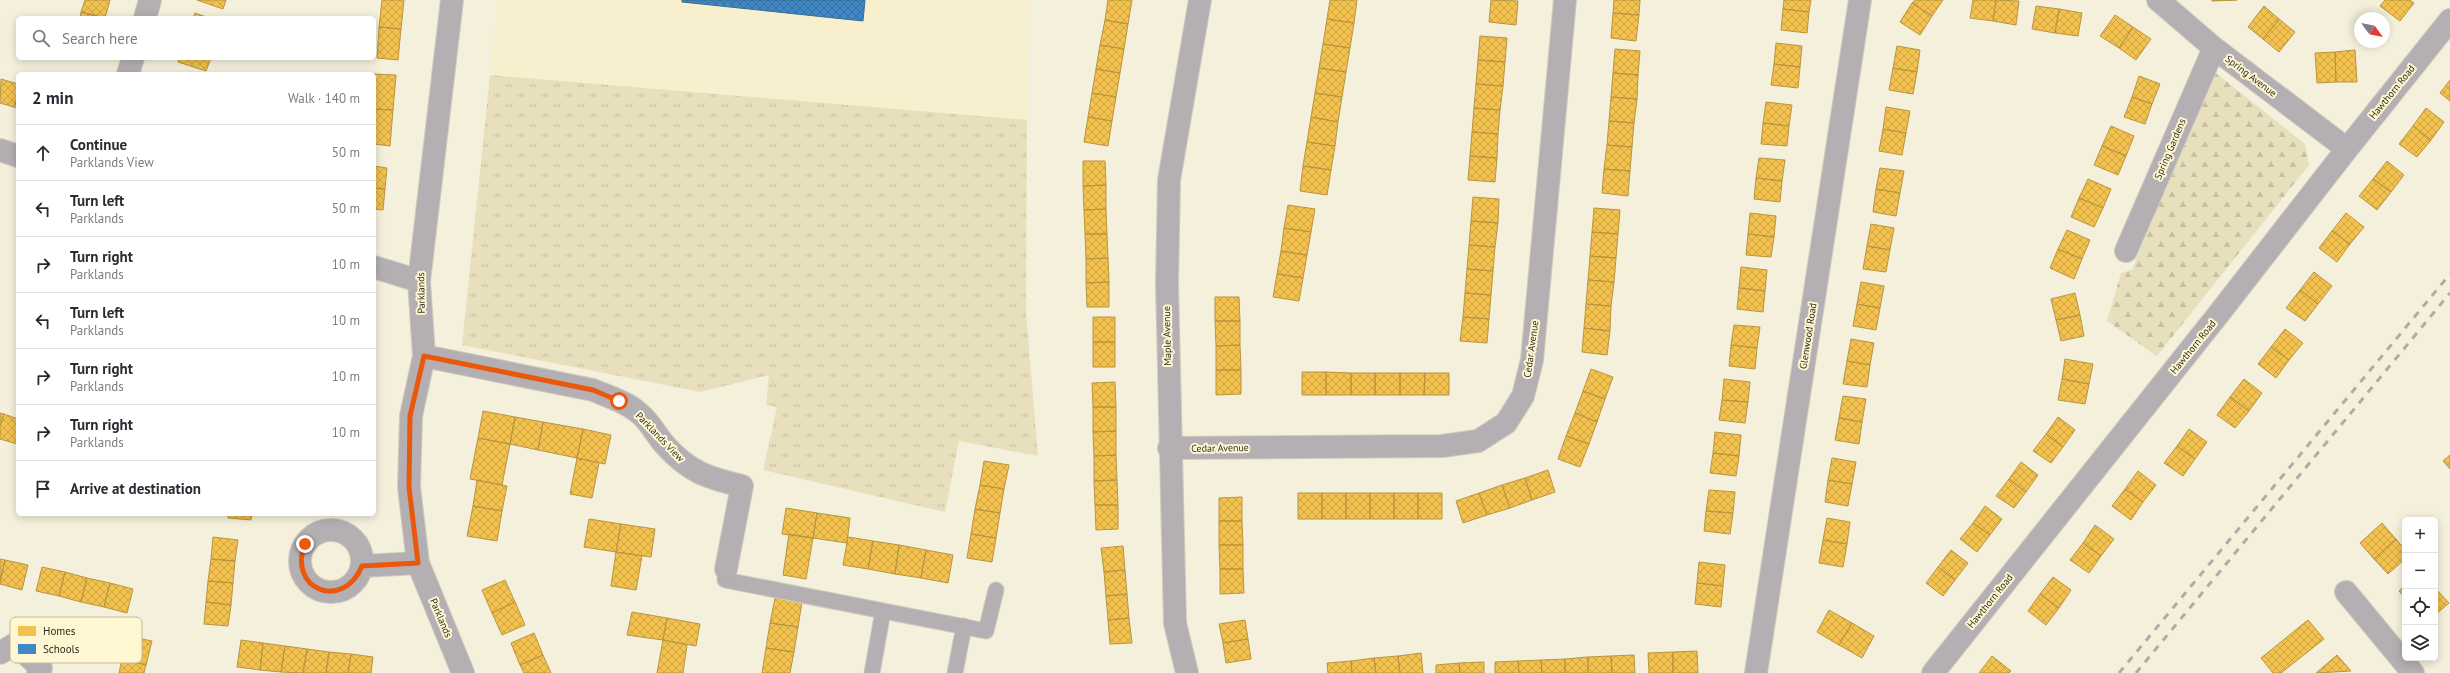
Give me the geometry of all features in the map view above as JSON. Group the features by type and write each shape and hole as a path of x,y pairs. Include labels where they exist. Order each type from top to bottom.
{"street":[{"path":"146,16 150,0"},
{"name":"Parklands","path":"452,0 419,281 424,356 410,416 409,487 418,563 463,673"},
{"name":"Maple Avenue","path":"1186,673 1175,623 1169,448 1167,284 1169,180 1200,0"},
{"name":"Cedar Avenue","path":"1169,448 1442,446 1478,441 1506,422 1523,396 1532,360 1565,0"},
{"name":"Glenwood Road","path":"1756,673 1860,0"},
{"name":"Spring Avenue","path":"2158,0 2214,48 2347,148"},
{"name":"Hawthorn Road","path":"1933,673 2221,311 2347,148 2450,20"},
{"name":"Spring Gardens","path":"2126,251 2214,48"},
{"path":"129,72 132,60"},
{"path":"0,150 16,155"},
{"path":"376,268 419,281"},
{"name":"Parklands View","path":"424,356 593,390 619,401 640,414 665,445 683,462 708,478 742,486 726,569"},
{"path":"362,566 418,563"},
{"path":"2346,592 2413,673"},
{"path":"0,653 10,647"},
{"path":"35,663 40,668 38,673"}],"lane":[{"path":"726,569 725,580 986,631 996,590"},
{"path":"872,673 883,610"},
{"path":"955,673 964,626"}],"shaded area":[{"path":"498,0 1029,0 1027,120 490,75"}],"green space":[{"path":"2212,70 2305,144 2309,165 2157,356 2107,321 2121,273 2132,270"},
{"path":"490,75 1027,120 1026,312 1038,456 959,441 945,512 763,470 777,407 766,405 769,375 700,392 462,345"}],"building: Homes":[{"path":"85,0 110,0 106,16 97,16 81,12"},
{"path":"197,0 226,0 223,9"},
{"path":"382,0 404,0 401,29 379,27"},
{"path":"1108,0 1132,0 1128,24 1105,20"},
{"path":"1330,0 1357,0 1354,23 1327,19"},
{"path":"1491,0 1518,1 1516,25 1489,22"},
{"path":"1614,0 1640,0 1639,15 1613,13"},
{"path":"1784,0 1811,0 1809,12 1783,9"},
{"path":"1915,0 1943,0 1932,16 1912,3"},
{"path":"1973,0 1996,0 1993,21 1970,18"},
{"path":"1996,0 2019,1 2016,25 1993,21"},
{"path":"2212,0 2237,0 2212,1"},
{"path":"2385,0 2410,0 2414,3 2400,21 2380,6"},
{"path":"1912,3 1932,16 1920,35 1900,22"},
{"path":"2036,6 2059,9 2055,33 2032,29"},
{"path":"2264,6 2279,19 2263,39 2248,27"},
{"path":"1783,9 1809,12 1807,33 1781,30"},
{"path":"2059,9 2082,13 2078,36 2055,33"},
{"path":"81,12 96,16 80,16"},
{"path":"195,13 203,16 194,16"},
{"path":"1613,13 1639,15 1636,41 1611,38"},
{"path":"2115,15 2133,27 2119,48 2100,36"},
{"path":"1327,19 1354,23 1350,48 1323,44"},
{"path":"2279,19 2295,32 2279,52 2263,39"},
{"path":"1105,20 1128,24 1124,49 1100,45"},
{"path":"379,27 401,29 398,60 377,58"},
{"path":"2133,27 2151,39 2136,60 2119,48"},
{"path":"1480,36 1507,38 1505,62 1478,60"},
{"path":"1776,43 1802,46 1800,67 1774,64"},
{"path":"1323,44 1350,48 1346,72 1319,68"},
{"path":"1100,45 1124,49 1120,73 1096,69"},
{"path":"1897,46 1920,50 1917,72 1893,68"},
{"path":"1615,49 1640,51 1638,75 1613,73"},
{"path":"2355,50 2357,82 2336,82 2335,52"},
{"path":"2335,52 2336,82 2317,83 2315,53"},
{"path":"178,60 210,60 206,71 178,62"},
{"path":"1478,60 1505,62 1503,86 1476,84"},
{"path":"1774,64 1800,67 1798,88 1771,85"},
{"path":"1319,68 1346,72 1342,97 1315,93"},
{"path":"1893,68 1917,72 1913,94 1889,90"},
{"path":"1096,69 1120,73 1116,97 1092,93"},
{"path":"1613,73 1638,75 1637,99 1611,97"},
{"path":"376,74 396,75 393,110 376,109"},
{"path":"2139,76 2160,84 2152,104 2132,97"},
{"path":"1,79 16,83 16,100 14,107 0,103"},
{"path":"2450,80 2450,101 2440,93"},
{"path":"1476,84 1503,86 1500,110 1474,108"},
{"path":"1092,93 1116,97 1112,121 1088,117"},
{"path":"1315,93 1342,97 1338,122 1311,117"},
{"path":"1611,97 1637,99 1634,123 1609,121"},
{"path":"2132,97 2152,104 2145,124 2124,117"},
{"path":"1766,102 1792,105 1789,126 1763,123"},
{"path":"1886,107 1910,111 1906,133 1883,129"},
{"path":"1474,108 1500,110 1498,134 1472,132"},
{"path":"2426,108 2444,122 2431,140 2413,126"},
{"path":"376,109 393,110 390,146 376,144"},
{"path":"1088,117 1112,121 1108,146 1084,142"},
{"path":"1311,117 1338,122 1335,146 1307,142"},
{"path":"1609,121 1634,123 1632,147 1607,145"},
{"path":"1763,123 1789,126 1787,146 1761,144"},
{"path":"2111,126 2134,136 2126,156 2102,146"},
{"path":"2413,126 2431,140 2417,157 2399,144"},
{"path":"1883,129 1906,133 1902,155 1879,151"},
{"path":"1472,132 1498,134 1497,158 1470,156"},
{"path":"1307,142 1335,146 1331,170 1303,166"},
{"path":"1607,145 1632,147 1630,171 1604,169"},
{"path":"2102,146 2126,156 2118,175 2094,165"},
{"path":"1470,156 1497,158 1495,182 1468,180"},
{"path":"1759,158 1785,160 1782,181 1756,178"},
{"path":"1083,161 1105,161 1106,185 1083,186"},
{"path":"2387,161 2404,175 2391,192 2373,179"},
{"path":"376,166 387,168 385,189 376,188"},
{"path":"1303,166 1331,170 1327,195 1300,191"},
{"path":"1880,168 1904,171 1900,193 1876,189"},
{"path":"1604,169 1630,171 1628,196 1602,193"},
{"path":"1756,178 1782,181 1780,202 1754,199"},
{"path":"2088,179 2111,189 2103,208 2079,198"},
{"path":"2373,179 2391,192 2377,210 2359,196"},
{"path":"1106,185 1106,209 1084,210 1083,186"},
{"path":"376,188 385,189 383,210 376,209"},
{"path":"1876,189 1900,193 1896,216 1873,212"},
{"path":"1473,197 1499,199 1498,223 1471,221"},
{"path":"2079,198 2103,208 2094,227 2071,217"},
{"path":"1288,205 1315,209 1311,232 1284,228"},
{"path":"1594,208 1620,210 1618,234 1592,232"},
{"path":"1106,209 1107,234 1085,234 1084,210"},
{"path":"1750,213 1776,216 1774,237 1748,234"},
{"path":"2346,213 2364,227 2350,244 2332,231"},
{"path":"1471,221 1498,223 1495,247 1469,245"},
{"path":"1871,224 1894,228 1890,250 1867,246"},
{"path":"1284,228 1311,232 1307,255 1281,251"},
{"path":"2067,230 2090,240 2082,259 2058,249"},
{"path":"2332,231 2350,244 2337,262 2319,248"},
{"path":"1592,232 1618,234 1616,258 1590,256"},
{"path":"1085,234 1107,234 1108,258 1086,259"},
{"path":"1748,234 1774,237 1771,257 1746,255"},
{"path":"1469,245 1495,247 1493,271 1467,269"},
{"path":"1867,246 1890,250 1886,272 1863,269"},
{"path":"2058,249 2082,259 2074,279 2050,268"},
{"path":"1281,251 1307,255 1303,278 1277,274"},
{"path":"1590,256 1616,258 1614,282 1588,280"},
{"path":"1108,258 1109,282 1086,283 1086,259"},
{"path":"1741,267 1767,270 1765,291 1739,288"},
{"path":"1467,269 1493,271 1491,295 1465,293"},
{"path":"2314,272 2332,286 2318,304 2300,290"},
{"path":"1277,274 1303,278 1299,301 1273,297"},
{"path":"1588,280 1614,282 1611,306 1586,304"},
{"path":"1109,282 1109,307 1087,307 1086,283"},
{"path":"1861,282 1884,286 1880,308 1857,304"},
{"path":"1739,288 1765,291 1763,312 1737,309"},
{"path":"2300,290 2318,304 2305,321 2286,308"},
{"path":"1465,293 1491,295 1489,319 1463,317"},
{"path":"2075,293 2080,315 2056,320 2051,299"},
{"path":"1215,297 1239,297 1240,321 1215,321"},
{"path":"1586,304 1611,306 1610,331 1584,328"},
{"path":"1857,304 1880,308 1876,330 1853,326"},
{"path":"2080,315 2084,336 2061,341 2056,320"},
{"path":"1093,317 1115,317 1115,342 1093,342"},
{"path":"1463,317 1489,319 1487,343 1460,341"},
{"path":"1215,321 1240,321 1240,345 1216,346"},
{"path":"1734,325 1760,327 1757,348 1731,345"},
{"path":"1584,328 1610,331 1607,355 1582,352"},
{"path":"2285,329 2303,343 2289,360 2271,347"},
{"path":"1851,339 1874,343 1870,365 1847,361"},
{"path":"1093,342 1115,342 1115,367 1093,367"},
{"path":"1240,345 1241,370 1216,370 1216,346"},
{"path":"1731,345 1757,348 1755,369 1729,366"},
{"path":"2271,347 2289,360 2276,378 2258,364"},
{"path":"2065,359 2093,364 2089,384 2062,379"},
{"path":"1847,361 1870,365 1867,387 1843,384"},
{"path":"1591,369 1613,377 1605,399 1583,391"},
{"path":"1216,370 1241,370 1241,394 1216,395"},
{"path":"1302,372 1326,372 1326,395 1302,395"},
{"path":"1326,372 1351,373 1351,395 1326,395"},
{"path":"1351,373 1375,373 1375,395 1351,395"},
{"path":"1375,373 1400,373 1400,395 1375,395"},
{"path":"1400,373 1425,373 1424,395 1400,395"},
{"path":"1425,373 1449,373 1449,395 1424,395"},
{"path":"1724,379 1750,382 1748,402 1722,400"},
{"path":"2062,379 2089,384 2085,404 2058,400"},
{"path":"2244,379 2262,393 2249,411 2230,397"},
{"path":"1115,382 1116,407 1093,407 1092,383"},
{"path":"1583,391 1605,399 1597,422 1575,413"},
{"path":"1843,396 1866,399 1862,422 1839,418"},
{"path":"2230,397 2249,411 2235,428 2217,415"},
{"path":"1722,400 1748,402 1745,423 1719,420"},
{"path":"1093,407 1116,407 1116,431 1093,432"},
{"path":"483,411 515,417 510,444 478,438"},
{"path":"0,413 4,414 0,426"},
{"path":"1575,413 1597,422 1589,444 1566,436"},
{"path":"4,414 16,418 16,444 0,439 0,426"},
{"path":"515,417 543,422 538,450 510,444"},
{"path":"2058,417 2075,430 2063,447 2046,434"},
{"path":"1839,418 1862,422 1859,444 1835,440"},
{"path":"543,422 583,429 577,458 538,450"},
{"path":"583,429 611,435 605,464 577,458"},
{"path":"2189,429 2207,442 2195,459 2177,446"},
{"path":"1116,431 1116,455 1094,456 1093,432"},
{"path":"1715,432 1741,435 1739,456 1713,453"},
{"path":"2046,434 2063,447 2051,463 2033,451"},
{"path":"1566,436 1589,444 1580,467 1558,459"},
{"path":"478,438 510,444 502,485 470,479"},
{"path":"2177,446 2195,459 2183,476 2164,463"},
{"path":"1713,453 1739,456 1736,476 1710,473"},
{"path":"1116,455 1117,480 1094,481 1094,456"},
{"path":"2450,455 2450,469 2443,461"},
{"path":"577,458 599,463 592,498 570,494"},
{"path":"1832,458 1856,462 1852,484 1828,480"},
{"path":"984,461 1009,465 1004,489 980,485"},
{"path":"2021,462 2038,475 2026,492 2009,479"},
{"path":"1548,470 1555,492 1532,500 1525,478"},
{"path":"2138,471 2156,485 2143,502 2125,489"},
{"path":"1525,478 1532,500 1510,508 1502,485"},
{"path":"2009,479 2026,492 2014,508 1996,496"},
{"path":"477,480 507,486 502,511 473,506"},
{"path":"1117,480 1118,505 1095,505 1094,481"},
{"path":"1828,480 1852,484 1848,506 1825,502"},
{"path":"980,485 1004,489 1000,513 975,509"},
{"path":"1502,485 1510,508 1487,515 1479,493"},
{"path":"2125,489 2143,502 2131,520 2112,506"},
{"path":"1709,490 1735,492 1733,513 1706,511"},
{"path":"1298,493 1322,493 1322,519 1298,519"},
{"path":"1322,493 1346,493 1346,519 1322,519"},
{"path":"1346,493 1370,493 1370,519 1346,519"},
{"path":"1370,493 1394,493 1394,519 1370,519"},
{"path":"1394,493 1418,493 1418,519 1394,519"},
{"path":"1418,493 1442,493 1442,519 1418,519"},
{"path":"1479,493 1487,515 1463,523 1456,501"},
{"path":"1242,497 1242,521 1219,521 1219,498"},
{"path":"1095,505 1118,505 1118,529 1096,530"},
{"path":"473,506 502,511 497,541 467,536"},
{"path":"1985,506 2002,519 1990,535 1973,523"},
{"path":"786,508 817,513 813,538 782,534"},
{"path":"975,509 1000,513 996,538 971,534"},
{"path":"1706,511 1733,513 1730,534 1704,531"},
{"path":"817,513 850,518 847,543 813,538"},
{"path":"228,516 252,516 251,520 228,518"},
{"path":"1827,518 1850,522 1847,544 1823,540"},
{"path":"589,519 621,524 616,552 584,547"},
{"path":"1219,521 1242,521 1243,545 1219,545"},
{"path":"1973,523 1990,535 1977,552 1960,539"},
{"path":"2382,523 2396,539 2374,559 2360,543"},
{"path":"621,524 655,529 651,557 616,552"},
{"path":"2095,525 2114,539 2101,556 2083,543"},
{"path":"789,534 813,538 806,579 783,575"},
{"path":"971,534 996,538 992,562 967,558"},
{"path":"213,537 238,540 235,561 211,559"},
{"path":"848,537 873,541 868,569 843,565"},
{"path":"2396,539 2402,546 2402,562 2388,574 2374,559"},
{"path":"1823,540 1847,544 1843,567 1819,563"},
{"path":"873,541 899,545 895,574 868,569"},
{"path":"2083,543 2101,556 2089,573 2070,560"},
{"path":"899,545 926,550 921,578 895,574"},
{"path":"1219,545 1243,545 1243,569 1220,569"},
{"path":"1123,546 1125,570 1104,572 1101,548"},
{"path":"926,550 953,555 948,583 921,578"},
{"path":"1951,550 1968,563 1955,580 1938,567"},
{"path":"616,552 642,556 636,590 611,586"},
{"path":"0,559 5,560 0,581"},
{"path":"211,559 235,561 233,583 208,581"},
{"path":"5,560 28,565 22,590 0,584"},
{"path":"1699,562 1725,565 1723,586 1697,583"},
{"path":"42,567 65,572 59,596 36,591"},
{"path":"1938,567 1955,580 1943,596 1926,583"},
{"path":"1220,569 1243,569 1244,593 1220,594"},
{"path":"1125,570 1127,594 1106,596 1104,572"},
{"path":"65,572 87,578 81,602 59,596"},
{"path":"2053,577 2071,590 2059,608 2040,594"},
{"path":"87,578 110,583 104,607 81,602"},
{"path":"505,580 515,602 492,613 482,590"},
{"path":"208,581 233,583 231,605 206,602"},
{"path":"110,583 133,589 127,613 104,607"},
{"path":"1697,583 1723,586 1721,607 1695,604"},
{"path":"2438,591 2449,603 2438,612"},
{"path":"1127,594 1129,618 1108,620 1106,596"},
{"path":"2040,594 2059,608 2046,625 2028,611"},
{"path":"775,598 802,602 798,627 770,623"},
{"path":"206,602 231,605 228,626 204,624"},
{"path":"515,602 525,625 502,635 492,613"},
{"path":"1829,610 1852,623 1839,645 1817,632"},
{"path":"632,612 667,618 663,640 627,635"},
{"path":"667,618 700,624 696,646 663,640"},
{"path":"1129,618 1132,643 1110,644 1108,620"},
{"path":"1245,620 1248,639 1223,643 1219,624"},
{"path":"2308,620 2324,639 2281,673 2273,673 2261,658"},
{"path":"770,623 798,627 794,652 766,648"},
{"path":"1852,623 1874,636 1862,658 1839,645"},
{"path":"534,633 543,655 520,665 511,643"},
{"path":"142,639 152,641 146,665 138,663 142,663"},
{"path":"1248,639 1251,659 1226,663 1223,643"},
{"path":"241,640 263,643 260,670 237,667"},
{"path":"663,640 687,645 683,673 657,673"},
{"path":"263,643 285,646 281,672 260,670"},
{"path":"285,646 307,649 303,673 281,672"},
{"path":"766,648 794,652 790,673 762,673"},
{"path":"307,649 329,652 326,673 303,673"},
{"path":"1697,651 1698,673 1673,673 1673,652"},
{"path":"329,652 351,654 348,673 326,673"},
{"path":"1673,652 1673,673 1649,673 1648,653"},
{"path":"1421,653 1423,673 1400,673 1398,656"},
{"path":"351,654 373,657 371,673 348,673"},
{"path":"543,655 551,673 524,673 520,665"},
{"path":"1634,655 1635,673 1612,673 1611,656"},
{"path":"2337,655 2351,671 2316,673"},
{"path":"1398,656 1400,673 1376,673 1374,658"},
{"path":"1611,656 1612,673 1588,673 1588,657"},
{"path":"1992,656 2011,671 2009,673 1979,673"},
{"path":"1588,657 1588,673 1565,673 1565,659"},
{"path":"1374,658 1376,673 1352,673 1351,661"},
{"path":"1565,659 1565,673 1542,673 1541,660"},
{"path":"1541,660 1542,673 1519,673 1518,661"},
{"path":"1351,661 1352,673 1328,673 1327,663"},
{"path":"1518,661 1519,673 1495,673 1495,662"},
{"path":"1484,662 1484,673 1460,673 1459,663"},
{"path":"121,663 138,663 146,665 144,673 119,673"},
{"path":"1459,663 1460,673 1436,673 1436,665"}],"building: Schools":[{"path":"682,0 865,0 863,21 682,2"}],"railway":[{"path":"2119,673 2450,274"},
{"path":"2136,673 2450,293"}],"route":[{"path":"305,544 301,555 301,567 306,578 314,587 326,592 338,591 349,586 357,578 362,566 418,563 409,487 410,416 424,356 593,390 619,401"}]}
